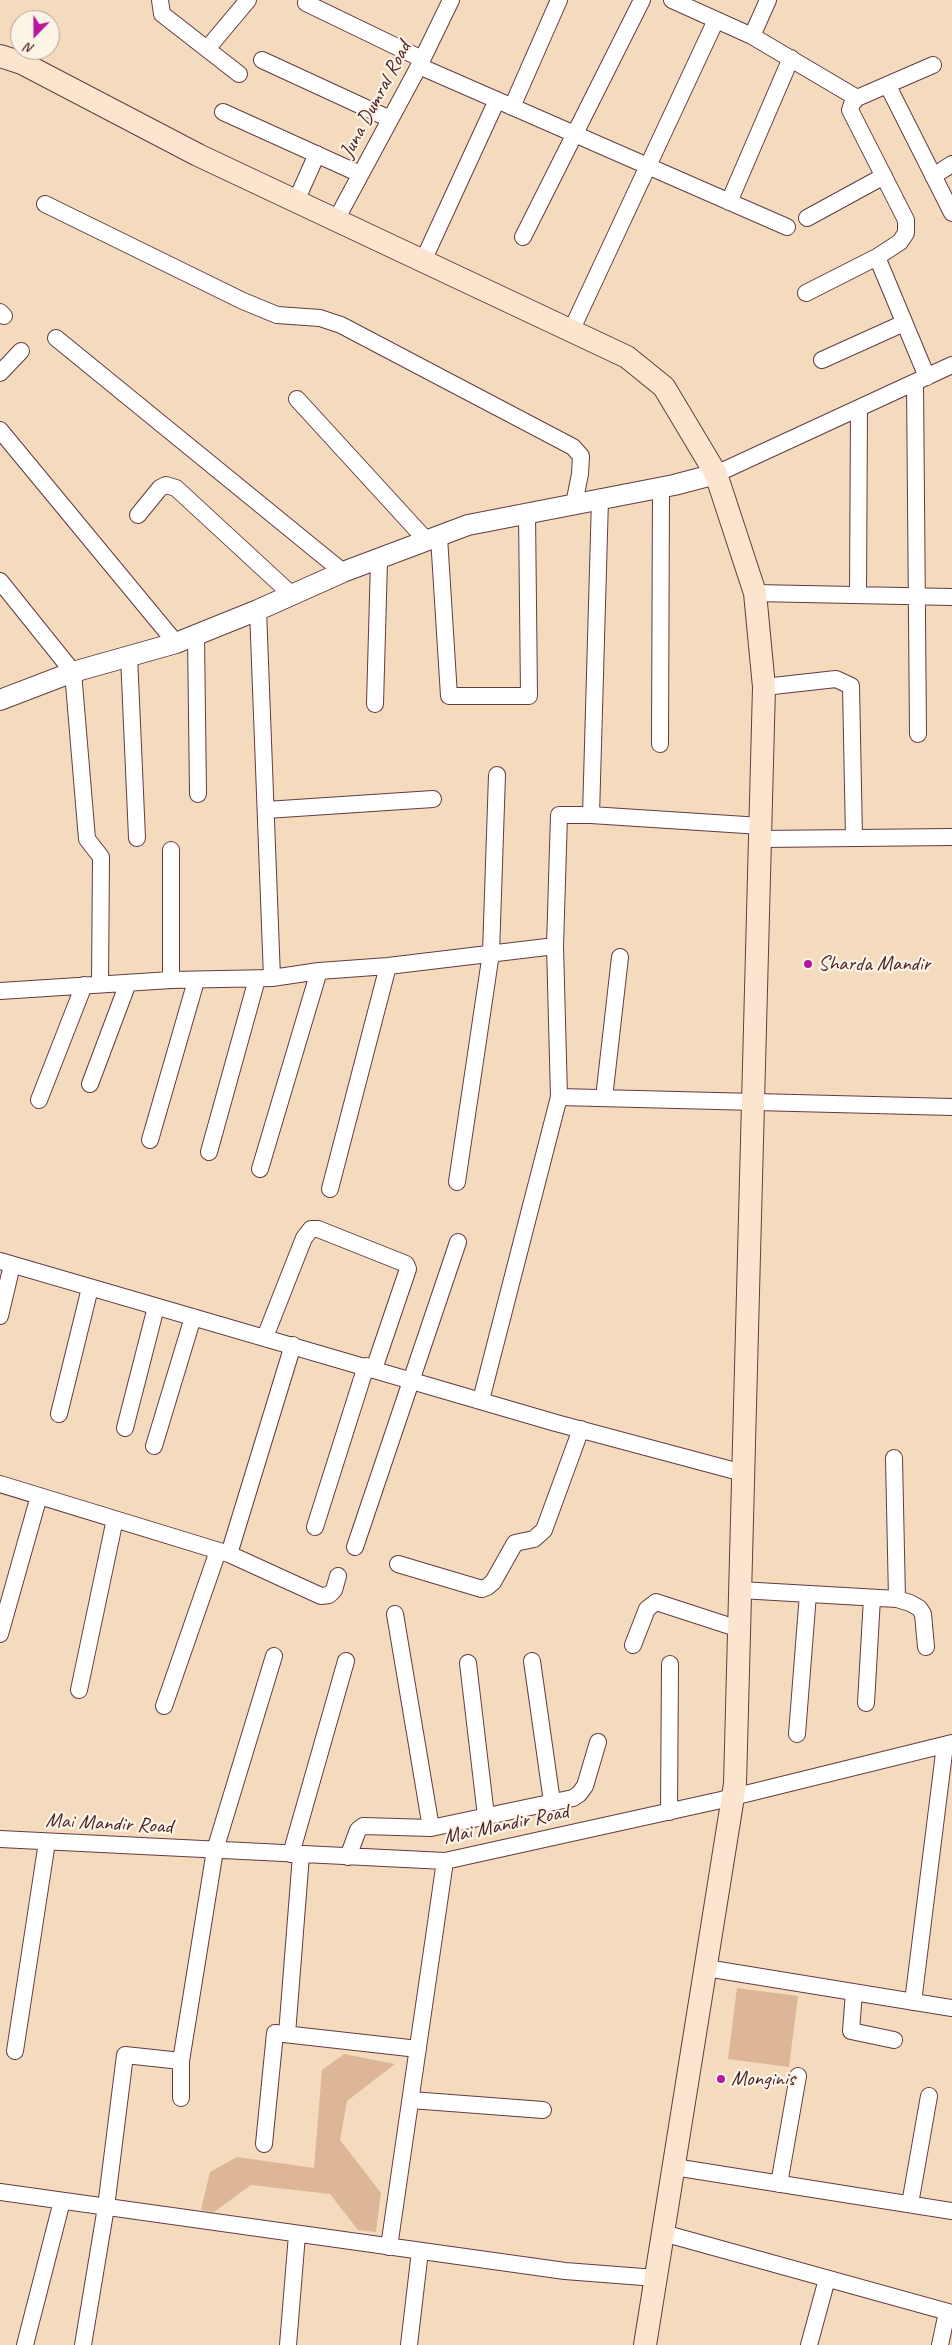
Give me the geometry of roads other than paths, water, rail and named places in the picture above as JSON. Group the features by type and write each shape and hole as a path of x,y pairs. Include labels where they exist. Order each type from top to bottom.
{"main road":[{"path":"0,56 22,63 198,155 627,357 664,387 716,474 755,593 764,687 744,1473 733,1797 645,2345"}],"street":[{"path":"160,0 162,14 239,74"},
{"path":"207,49 248,0"},
{"name":"Juna Dumral Road","path":"336,220 421,63 451,0"},
{"path":"423,261 559,0"},
{"path":"523,237 642,0"},
{"path":"673,0 752,36 857,98"},
{"path":"752,36 768,0"},
{"path":"306,3 505,104 787,227"},
{"path":"571,331 716,20"},
{"path":"729,202 791,58"},
{"path":"262,60 390,119"},
{"path":"806,293 877,257 900,242 906,233 906,220 850,110 857,98 888,86 932,65"},
{"path":"888,86 952,213"},
{"path":"223,112 360,174"},
{"path":"296,201 317,154"},
{"path":"933,176 952,164"},
{"path":"807,218 884,176"},
{"path":"44,204 243,301 278,315 320,318 341,325 573,447 581,456 580,474 574,504"},
{"path":"877,257 904,323 921,379 918,734"},
{"path":"822,360 904,323"},
{"path":"56,338 343,572"},
{"path":"0,373 20,351"},
{"path":"1,697 73,672 176,643 258,610 343,572 379,561 468,525 661,488 716,474 952,365"},
{"path":"296,399 433,539 449,696 529,696 528,514"},
{"path":"858,595 859,408"},
{"path":"0,430 176,643"},
{"path":"138,515 160,488 166,485 176,488 292,595"},
{"path":"660,744 661,488"},
{"path":"591,815 600,499"},
{"path":"375,704 379,561"},
{"path":"0,581 73,672 87,839 101,857 92,984 39,1100"},
{"path":"755,593 952,597"},
{"path":"209,1152 264,979 266,810 258,610"},
{"path":"196,635 198,794"},
{"path":"129,656 137,838"},
{"path":"764,687 836,679 851,686 854,838"},
{"path":"457,1182 490,953 497,775"},
{"path":"266,810 433,799"},
{"path":"481,1400 559,1097 555,946 559,815 591,815 761,833 854,838 952,837"},
{"path":"170,850 171,980"},
{"path":"0,991 171,980 264,979 319,971 388,966 555,946"},
{"path":"604,1098 620,957"},
{"path":"330,1189 388,966"},
{"path":"260,1169 319,971"},
{"path":"150,1140 196,981"},
{"path":"90,1084 128,983"},
{"path":"559,1097 952,1107"},
{"path":"265,1337 304,1238 311,1229 318,1229 406,1264 408,1269 370,1368 315,1527"},
{"path":"356,1547 458,1242"},
{"path":"0,1316 6,1263 581,1429 744,1473"},
{"path":"59,1414 90,1288"},
{"path":"125,1428 156,1307"},
{"path":"154,1446 193,1317"},
{"path":"164,1706 224,1552 294,1345"},
{"path":"398,1564 482,1589 487,1587 493,1582 515,1543 534,1539 544,1530 581,1429"},
{"path":"894,1458 897,1599"},
{"path":"0,1484 224,1552 321,1596 329,1595 334,1590 338,1576"},
{"path":"0,1634 39,1496"},
{"path":"79,1690 115,1519"},
{"path":"740,1590 897,1599 919,1608 923,1614 926,1648"},
{"path":"797,1734 808,1594"},
{"path":"866,1703 872,1598"},
{"path":"633,1645 647,1609 656,1602 739,1629"},
{"path":"395,1614 431,1828"},
{"path":"181,2098 181,2062 215,1850 274,1656"},
{"path":"287,2034 296,1854 346,1661"},
{"path":"532,1662 552,1802"},
{"path":"468,1663 486,1816"},
{"path":"669,1812 670,1664"},
{"path":"348,1857 358,1830 363,1826 431,1828 552,1802 579,1794 585,1786 598,1742"},
{"path":"913,2002 948,1744"},
{"name":"Mai Mandir Road","path":"0,1839 446,1861 669,1812 948,1744"},
{"path":"16,2051 47,1842"},
{"path":"389,2247 446,1861"},
{"path":"706,1968 952,2008"},
{"path":"854,1992 851,2031 894,2040"},
{"path":"264,2144 274,2033 418,2049"},
{"path":"84,2345 106,2207 125,2055 181,2062"},
{"path":"779,2184 798,2076"},
{"path":"910,2204 929,2096"},
{"path":"411,2100 543,2110"},
{"path":"674,2167 952,2211"},
{"path":"0,2192 565,2271 656,2278"},
{"path":"25,2345 62,2201"},
{"path":"663,2233 950,2312 940,2345"},
{"path":"288,2345 297,2234"},
{"path":"409,2345 420,2251"},
{"path":"809,2345 827,2279"}],"place":[{"name":"Sharda Mandir","path":"808,964"},
{"name":"Monginis","path":"721,2079"}]}
